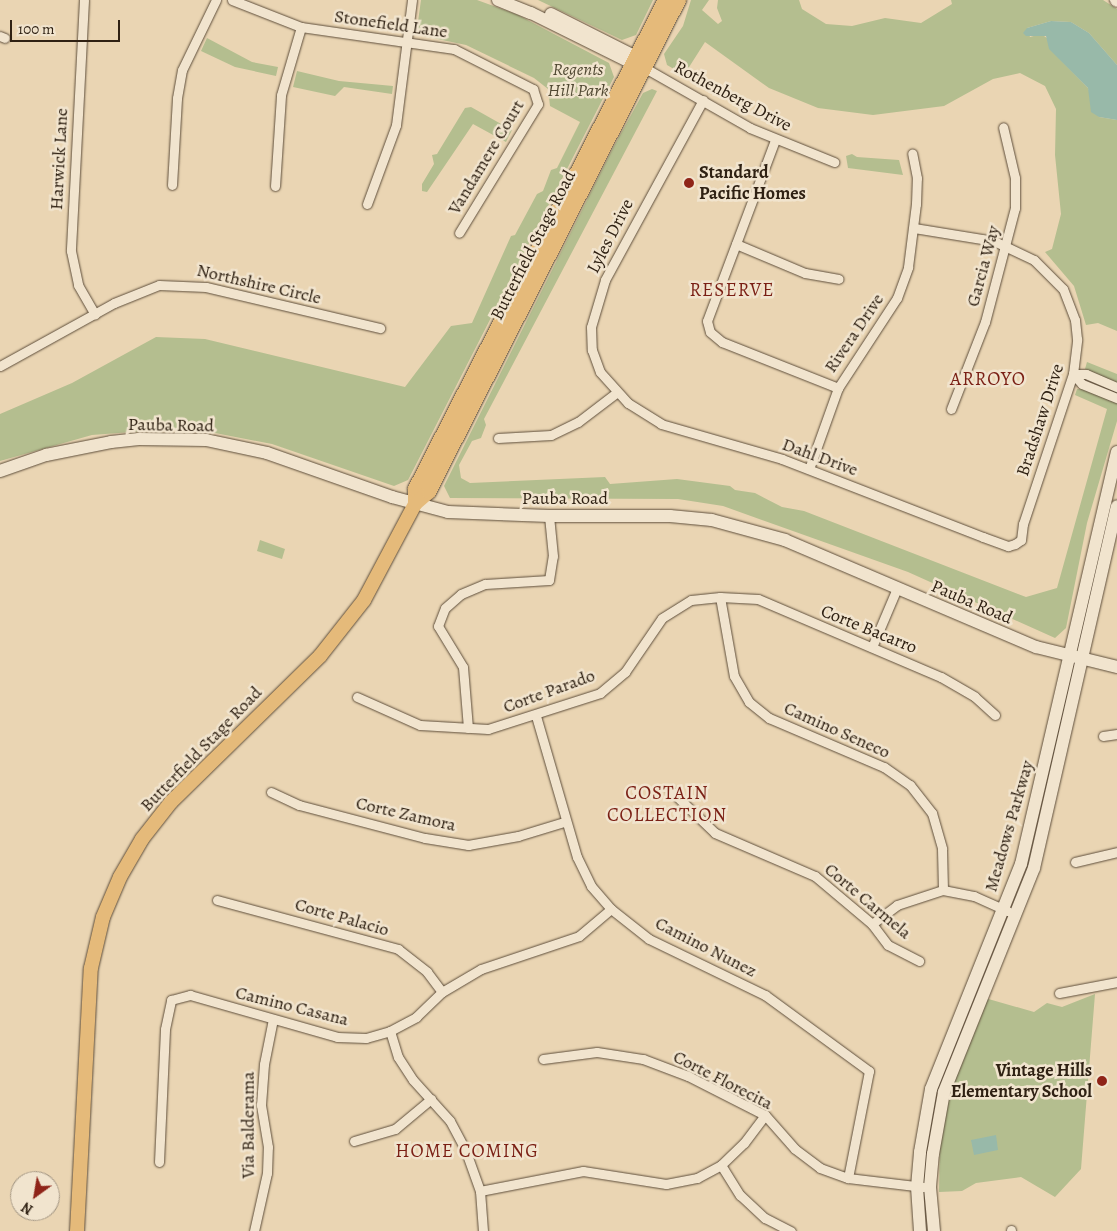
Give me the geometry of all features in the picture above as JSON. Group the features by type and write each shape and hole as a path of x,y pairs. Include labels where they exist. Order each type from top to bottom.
{"main road":[{"path":"498,0 539,17 638,64"},
{"path":"521,0 638,64"},
{"name":"Butterfield Stage Road","path":"76,1231 91,968 103,918 120,877 142,839 171,802 339,634 364,600 415,504 428,492 638,64 665,0"},
{"name":"Butterfield Stage Road","path":"638,64 679,0"},
{"name":"Pauba Road","path":"0,471 46,455 111,442 139,439 206,440 267,453 415,504 473,514 670,516 734,524 785,540 1020,641 1070,657 1117,667"},
{"name":"Meadows Parkway","path":"920,1231 924,1187 925,1117 936,1070 1014,886 1032,823 1117,452"},
{"name":"Meadows Parkway","path":"934,1231 924,1187 949,1074 1015,914 1027,891 1083,660 1117,506"}],"street":[{"name":"Harwick Lane","path":"84,0 71,251 78,285 95,314"},
{"path":"172,185 177,98 182,70 216,0"},
{"name":"Stonefield Lane","path":"232,0 301,27 408,44 445,47 463,52 533,89 538,96"},
{"path":"367,204 396,125 408,44 412,0"},
{"path":"275,186 281,95 301,27"},
{"name":"Rothenberg Drive","path":"638,64 775,140 834,162"},
{"name":"Vandamere Court","path":"459,233 513,149 538,104 538,96"},
{"name":"Lyles Drive","path":"616,393 600,372 592,350 591,327 596,306 623,246 703,100"},
{"name":"Garcia Way","path":"951,409 975,353 1016,208 1014,178 1003,127"},
{"path":"775,140 709,311 707,321 710,332 722,342 838,388"},
{"name":"Rivera Drive","path":"809,469 838,388 897,298 908,267 914,228 917,178 912,152"},
{"name":"Bradshaw Drive","path":"914,228 973,235 1006,245 1034,260 1063,289 1075,320 1077,339 1073,374 1023,524 1021,540 1016,544"},
{"path":"736,244 805,274 838,278"},
{"name":"Northshire Circle","path":"0,366 136,292 159,285 182,284 380,328"},
{"path":"1073,374 1086,374 1117,387"},
{"path":"1073,374 1082,384 1117,398"},
{"path":"498,438 517,439 551,435 578,422 616,393"},
{"name":"Dahl Drive","path":"616,393 661,424 809,469 983,537 1008,546 1016,544"},
{"path":"468,728 463,667 438,626 445,608 460,594 485,584 549,580 553,556 549,516"},
{"path":"872,647 897,588"},
{"name":"Corte Parado","path":"356,697 420,725 488,729 536,716 600,693 625,672 662,618 691,600 720,597"},
{"name":"Corte Bacarro","path":"720,597 758,599 941,676 975,697 995,715"},
{"name":"Camino Seneco","path":"720,597 734,676 749,702 769,718 884,767 910,785 932,813 942,849 943,890"},
{"name":"Camino Nunez","path":"536,716 564,822 591,886 611,909 649,939 766,995 869,1071 848,1178"},
{"path":"1103,736 1117,734"},
{"name":"Corte Carmela","path":"670,790 715,833 815,876 872,924 888,944 918,961"},
{"name":"Corte Zamora","path":"271,792 299,805 398,831 468,845 518,836 564,822"},
{"path":"1075,862 1117,852"},
{"path":"872,924 897,905 943,890 974,896 1015,914"},
{"name":"Corte Palacio","path":"216,900 398,949 427,972 442,992"},
{"name":"Camino Casana","path":"160,1162 160,1089 164,1029 172,1000 190,995 337,1037 366,1038 390,1031 416,1017 442,992 480,969 579,936 611,909"},
{"path":"1060,993 1083,986 1117,982"},
{"name":"Via Balderama","path":"254,1231 267,1173 268,1147 261,1105 264,1064 274,1019"},
{"path":"390,1031 398,1057 431,1100 450,1121 465,1149 480,1191 483,1231"},
{"name":"Corte Florecita","path":"543,1059 597,1052 643,1059 688,1076 765,1115 795,1149 820,1168 848,1178 924,1187"},
{"path":"354,1141 395,1129 431,1100"},
{"path":"480,1191 583,1171 666,1184 697,1178 721,1165 744,1143 765,1115"},
{"path":"721,1165 740,1195 758,1212 791,1231"}],"green space":[{"name":"Regents Hill Park","path":"421,0 477,0 518,15 609,63 614,77 408,480 394,486 272,444 210,432 171,429 92,435 0,461 0,414 72,383 156,337 205,339 405,387 451,326 472,323 511,236 515,235 537,194 543,191 551,170 557,168 580,122 550,106 548,89 534,78 466,45 423,36 417,29"},
{"path":"538,0 653,0 636,35 622,40"},
{"path":"691,0 709,0 702,10 718,24 722,21 717,8 718,0 799,0 802,9 826,24 852,26 885,18 921,23 952,4 951,0 1103,0 1117,9 1117,65 1089,33 1071,22 1051,21 1027,28 1030,37 1041,34 1050,40 1050,49 1088,88 1099,117 1117,120 1117,331 1098,323 1086,325 1074,286 1045,252 1052,249 1061,214 1055,155 1056,109 1045,86 1020,73 993,79 944,106 873,115 818,108 769,88 705,42 684,75 667,65 664,54 683,26"},
{"path":"207,38 252,62 278,67 276,76 235,67 201,51"},
{"path":"297,71 339,81 393,86 392,94 344,87 335,96 293,87"},
{"path":"652,89 657,91 484,419 486,425 481,438 472,441 459,465 461,478 470,483 605,477 610,484 677,479 730,486 735,490 755,493 782,507 804,511 1026,597 1057,588 1107,409 1075,395 1077,389 1086,389 1117,403 1117,421 1087,523 1066,628 1055,638 908,572 723,506 678,499 450,498 444,486 613,148 643,93"},
{"path":"471,107 512,130 506,142 473,124 427,192 422,191 422,184 434,164 432,155 437,154 465,108"},
{"path":"852,154 857,157 899,160 903,175 848,168 846,156"},
{"path":"1087,362 1117,374 1117,383 1085,369"},
{"path":"260,540 285,549 282,559 257,551"},
{"path":"1095,994 1081,1169 1055,1197 1021,1177 976,1183 962,1191 939,1192 940,1139 952,1084 985,998 1034,1012 1047,1003 1062,1007"}],"shaded area":[{"path":"1051,21 1071,22 1089,33 1117,65 1117,120 1099,117 1091,112 1088,88 1049,49 1046,36 1026,36 1023,33 1027,28"},
{"path":"996,1135 998,1150 974,1155 971,1140"}],"place":[{"name":"Standard Pacific Homes","path":"689,183"},
{"name":"Vintage Hills Elementary School","path":"1102,1081"}],"district":[{"name":"RESERVE","path":"732,291"},
{"name":"ARROYO","path":"988,380"},
{"name":"COSTAIN COLLECTION","path":"667,805"},
{"name":"HOME COMING","path":"467,1152"}]}
